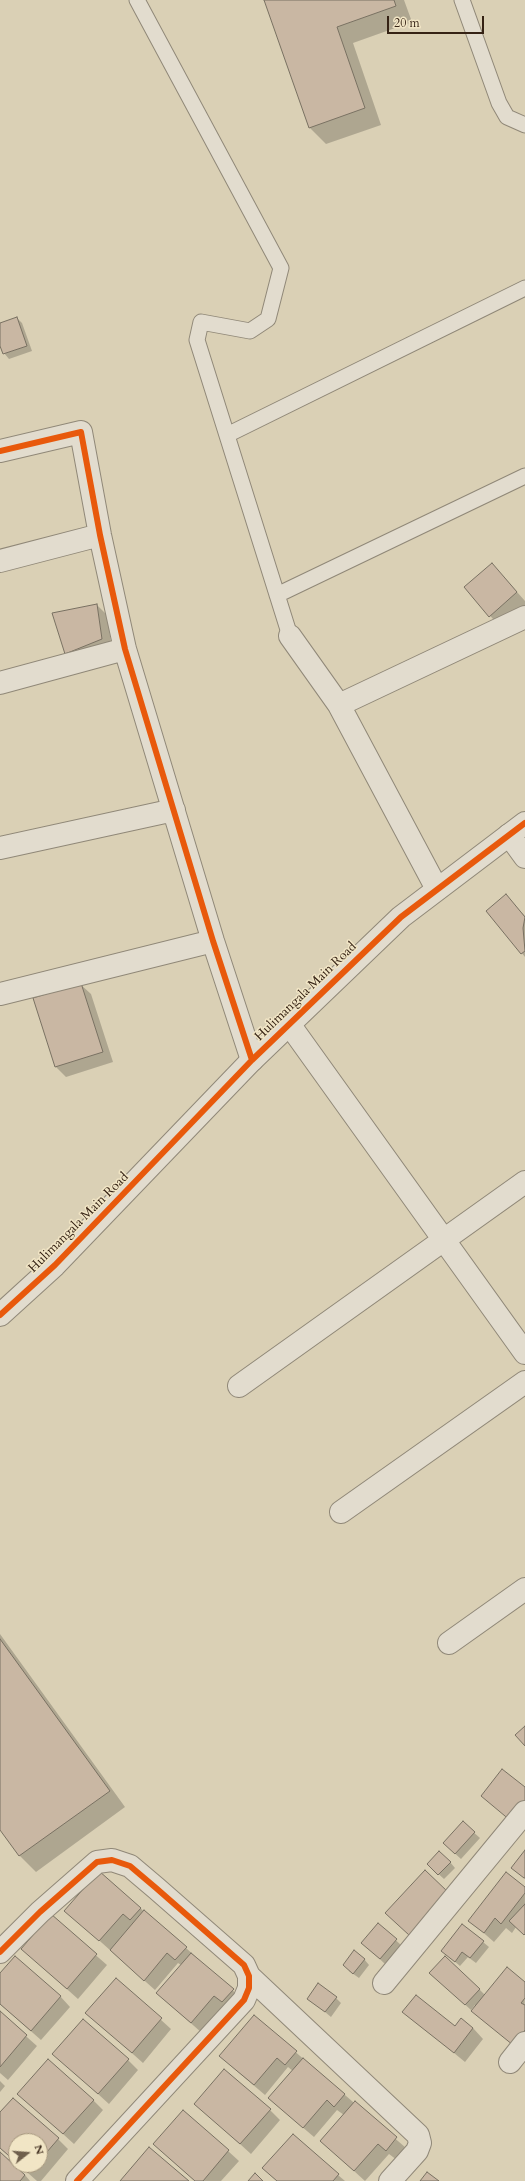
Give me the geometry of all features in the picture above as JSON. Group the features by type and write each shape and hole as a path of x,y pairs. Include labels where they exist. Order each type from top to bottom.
{"street":[{"path":"0,451 81,432 100,535 125,649 213,941 252,1060"},
{"path":"0,561 100,535"},
{"path":"339,705 525,617"},
{"path":"290,636 339,705 437,889"},
{"path":"0,683 125,649"},
{"path":"0,848 174,810"},
{"path":"517,829 525,857"},
{"name":"Hulimangala Main Road","path":"0,1315 55,1265 252,1060 401,917 517,829"},
{"path":"0,994 213,941"},
{"path":"289,1024 525,1353"},
{"path":"239,1386 525,1182"},
{"path":"341,1512 525,1382"},
{"path":"449,1643 525,1589"},
{"path":"384,1983 525,1812"},
{"path":"0,1952 40,1912 97,1862 112,1860 130,1866 244,1965 249,1976 418,2135 420,2143 417,2151 390,2181"},
{"path":"77,2181 244,2000 249,1988 249,1976"},
{"path":"510,2062 525,2043"}],"lane":[{"path":"137,0 281,268 268,319 250,331 201,322 197,340 290,636"},
{"path":"462,0 499,103 507,117 525,125"},
{"path":"227,435 525,288"},
{"path":"277,595 525,476"}],"building":[{"path":"264,0 394,0 396,6 337,27 365,108 309,128"},
{"path":"17,317 27,346 3,354 0,346 0,323"},
{"path":"492,563 517,592 489,617 464,587"},
{"path":"97,604 102,639 65,654 52,613"},
{"path":"506,894 525,917 523,928 525,951 521,954 486,911"},
{"path":"81,983 103,1052 55,1067 33,998"},
{"path":"0,1639 110,1791 19,1856 0,1830"},
{"path":"525,1726 525,1746 515,1735"},
{"path":"502,1769 525,1787 525,1804 511,1821 481,1796"},
{"path":"463,1821 475,1832 455,1854 443,1843"},
{"path":"525,1850 525,1878 524,1878 511,1868"},
{"path":"439,1851 451,1862 438,1875 427,1864"},
{"path":"425,1870 448,1892 409,1935 385,1913"},
{"path":"99,1871 141,1908 130,1920 123,1914 99,1941 64,1911"},
{"path":"506,1872 525,1887 525,1893 501,1924 495,1918 484,1933 468,1921"},
{"path":"525,1904 525,1934 524,1935 509,1921"},
{"path":"144,1910 187,1947 175,1960 167,1953 144,1981 110,1950"},
{"path":"51,1914 97,1954 67,1989 21,1949"},
{"path":"378,1923 397,1939 380,1959 361,1943"},
{"path":"462,1924 484,1941 470,1958 462,1952 455,1962 441,1951"},
{"path":"354,1950 365,1959 353,1974 343,1965"},
{"path":"191,1953 234,1989 222,2002 214,1996 191,2023 156,1993"},
{"path":"15,1956 61,1996 31,2031 0,2004 0,1973"},
{"path":"445,1956 480,1989 465,2005 429,1973"},
{"path":"507,1967 525,1982 525,1998 521,2003 525,2005 525,2030 513,2045 471,2011"},
{"path":"116,1978 162,2018 132,2053 85,2013"},
{"path":"318,1983 337,1997 325,2012 307,1999"},
{"path":"416,1995 455,2026 461,2018 473,2028 454,2053 402,2012"},
{"path":"0,2011 27,2035 0,2067"},
{"path":"254,2015 297,2051 285,2065 277,2058 254,2085 219,2056"},
{"path":"83,2019 129,2059 98,2094 52,2054"},
{"path":"303,2058 345,2094 334,2107 327,2100 303,2128 268,2098"},
{"path":"48,2059 94,2100 63,2134 17,2094"},
{"path":"224,2069 271,2109 240,2144 194,2104"},
{"path":"13,2098 59,2138 48,2151 48,2133 8,2133 8,2155 0,2148 0,2112"},
{"path":"355,2101 397,2137 386,2151 378,2144 354,2171 320,2141"},
{"path":"183,2110 229,2150 203,2181 195,2181 153,2144"},
{"path":"293,2134 339,2174 333,2181 277,2181 262,2168"},
{"path":"149,2147 189,2181 120,2181"},
{"path":"0,2152 8,2159 8,2173 23,2173 25,2175 20,2181 0,2181"},
{"path":"427,2172 439,2181 420,2181"},
{"path":"255,2173 263,2181 248,2181"}],"cycle path":[{"path":"0,451 81,432 100,535 125,649 213,941 252,1060"},
{"path":"0,1315 55,1265 252,1060 401,917 525,823"},
{"path":"0,1952 40,1912 97,1862 112,1860 130,1866 156,1888 244,1965 249,1976 249,1988 244,2000 77,2181"}]}
